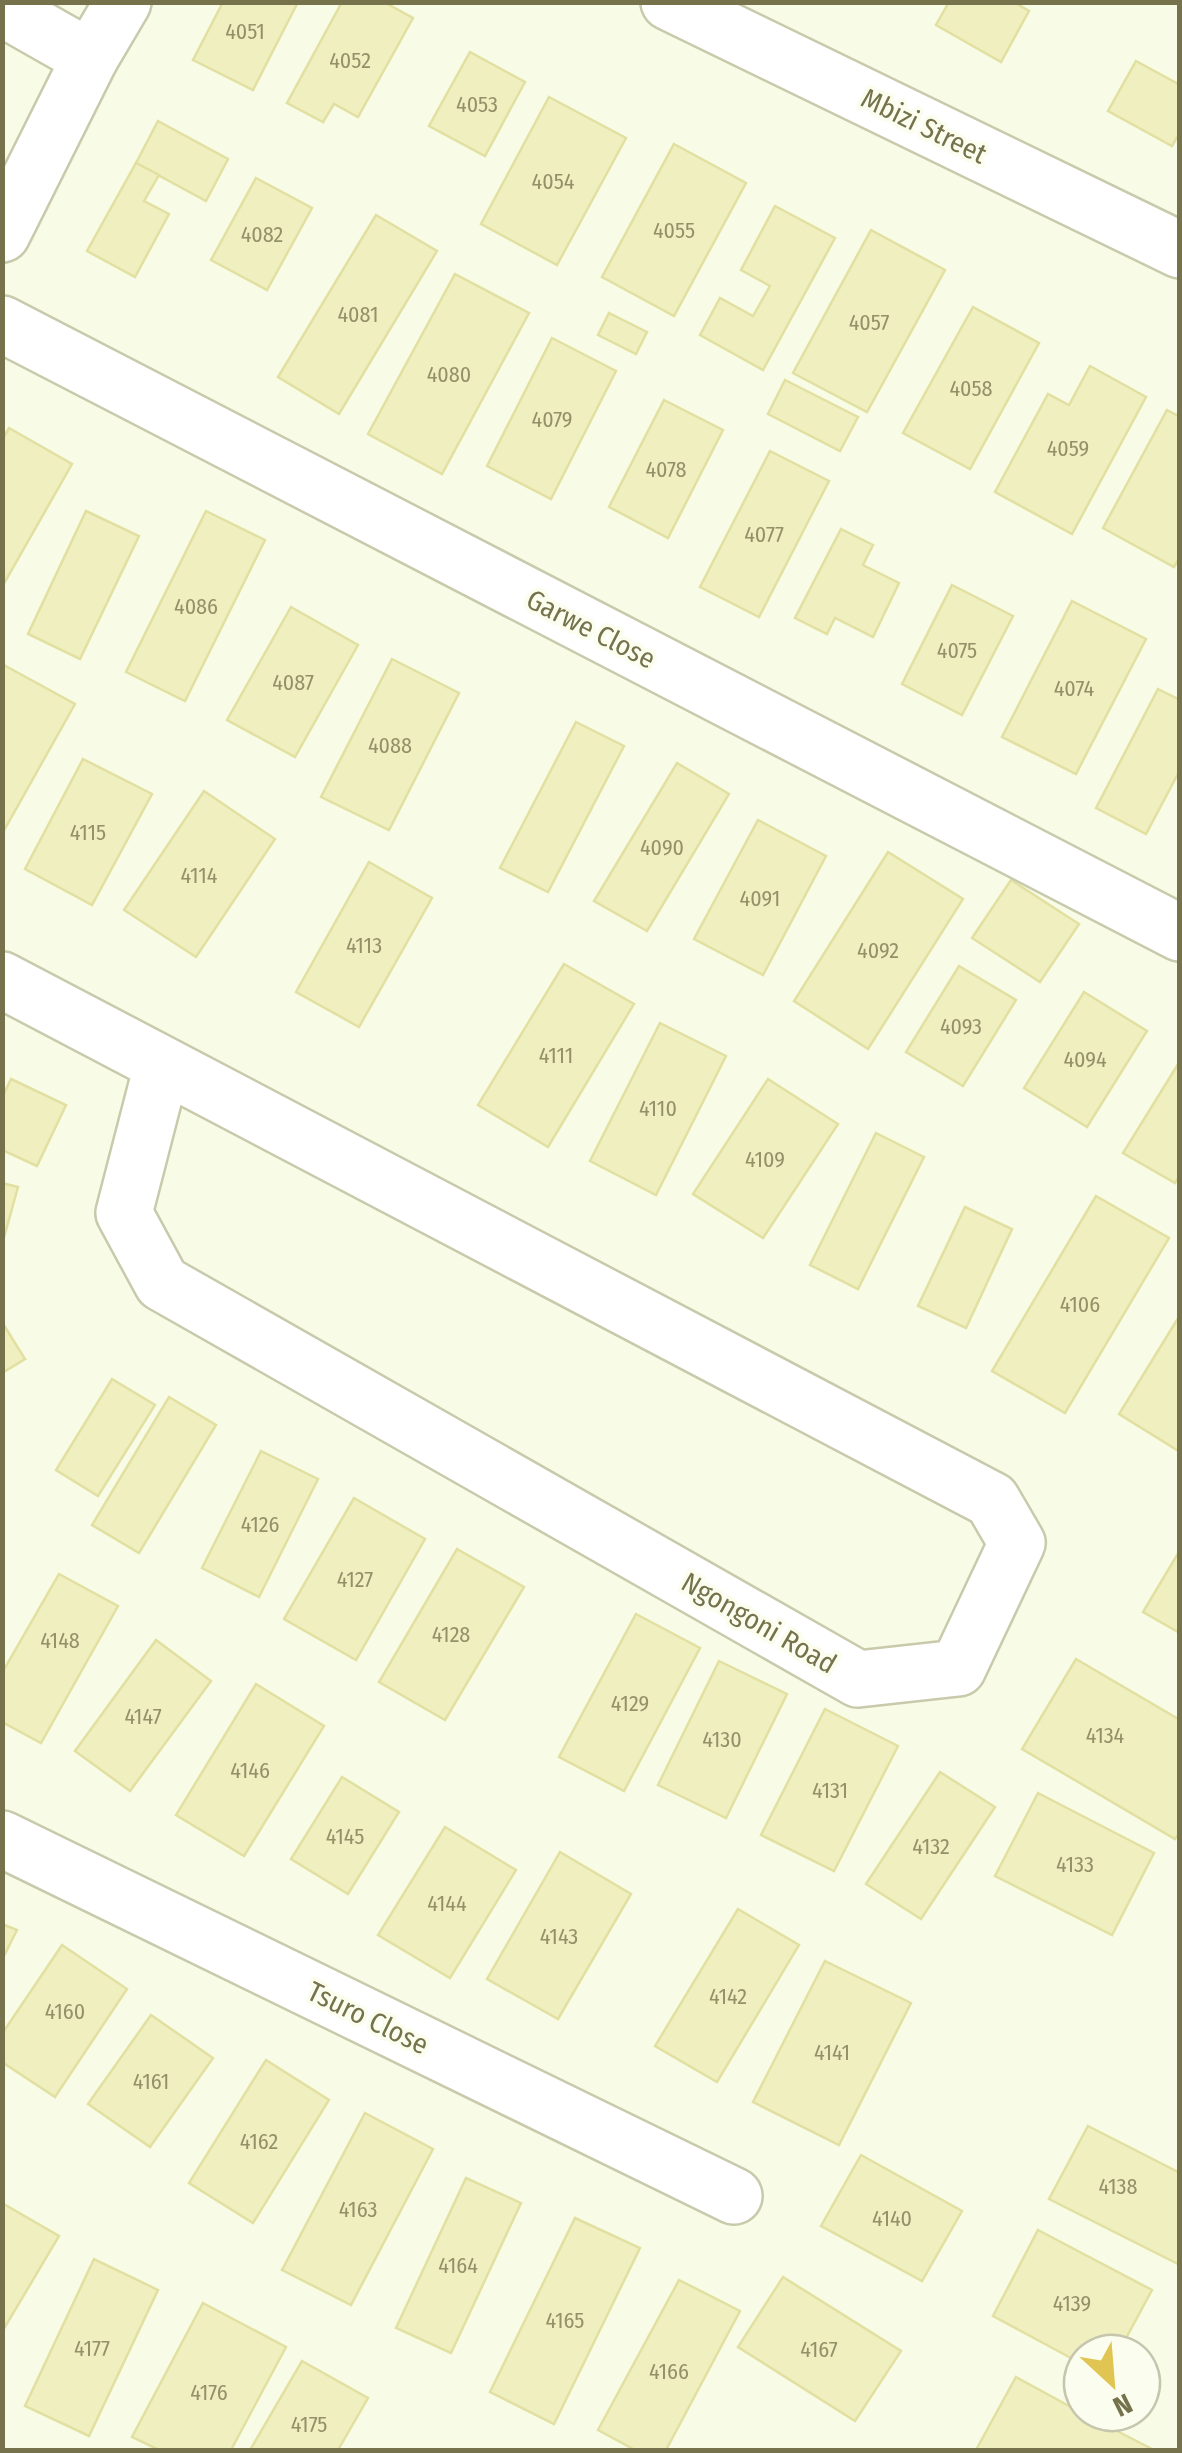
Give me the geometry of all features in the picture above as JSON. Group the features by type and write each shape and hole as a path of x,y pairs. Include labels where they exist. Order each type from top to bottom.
{"street":[{"path":"2,234 90,58 123,2"},
{"name":"Mbizi Street","path":"669,2 1180,250"},
{"path":"2,8 90,58"},
{"name":"Garwe Close","path":"2,324 1180,933"},
{"name":"Ngongoni Road","path":"2,980 992,1500 1017,1543 958,1668 858,1678 162,1283 124,1213 162,1066"},
{"name":"Tsuro Close","path":"2,1839 734,2196"}],"building":[{"path":"223,2 298,2 253,90 193,60"},
{"path":"342,2 384,2 413,18 358,117 334,104 323,122 287,103"},
{"path":"949,2 1014,2 1029,11 1001,62 936,25"},
{"path":"470,52 525,82 485,156 429,126"},
{"path":"1136,61 1180,85 1180,132 1172,146 1108,111"},
{"path":"549,97 626,138 557,265 481,224"},
{"path":"158,121 228,159 206,201 136,163"},
{"path":"674,144 746,183 674,316 602,277"},
{"path":"136,163 159,175 144,201 169,214 135,277 87,251"},
{"path":"256,178 312,208 267,290 211,260"},
{"path":"775,206 835,238 763,370 700,335 720,298 753,316 770,286 741,270"},
{"path":"376,215 437,251 339,414 278,377"},
{"path":"871,230 945,270 867,412 793,373"},
{"path":"455,274 529,313 442,474 368,434"},
{"path":"973,307 1039,343 970,469 903,433"},
{"path":"609,313 647,332 636,354 598,335"},
{"path":"552,338 616,371 551,499 487,466"},
{"path":"1090,366 1146,397 1072,534 995,492 1048,394 1069,405"},
{"path":"785,380 858,417 840,451 768,414"},
{"path":"664,400 723,430 668,538 609,507"},
{"path":"1167,410 1180,417 1180,557 1174,567 1103,528"},
{"path":"9,428 72,464 2,587 2,440"},
{"path":"770,451 829,481 759,617 700,587"},
{"path":"86,511 139,536 80,659 28,634"},
{"path":"206,511 265,540 185,701 126,672"},
{"path":"841,529 873,545 863,565 899,583 873,637 835,618 827,634 795,618"},
{"path":"952,585 1013,616 962,715 902,684"},
{"path":"1072,601 1146,639 1076,774 1002,737"},
{"path":"291,607 358,645 295,757 227,720"},
{"path":"392,659 459,693 389,830 321,797"},
{"path":"2,664 75,704 2,834"},
{"path":"1158,689 1180,700 1180,770 1146,834 1096,808"},
{"path":"576,722 624,746 548,892 500,868"},
{"path":"83,759 152,794 92,905 25,869"},
{"path":"677,763 729,794 647,931 594,901"},
{"path":"204,791 275,839 196,957 124,910"},
{"path":"758,820 826,856 763,975 694,939"},
{"path":"888,852 963,899 868,1049 794,1001"},
{"path":"369,862 432,898 359,1027 296,992"},
{"path":"1011,880 1079,924 1040,982 972,938"},
{"path":"564,964 634,1004 548,1147 478,1105"},
{"path":"959,966 1016,1000 963,1086 906,1052"},
{"path":"1084,992 1147,1031 1087,1127 1024,1088"},
{"path":"660,1023 726,1056 656,1195 590,1161"},
{"path":"1180,1061 1180,1175 1175,1183 1123,1153"},
{"path":"11,1079 66,1105 37,1166 2,1150 2,1098"},
{"path":"768,1079 838,1124 763,1238 693,1194"},
{"path":"876,1133 924,1157 858,1289 810,1265"},
{"path":"2,1183 18,1187 3,1241 2,1240"},
{"path":"1096,1196 1169,1238 1065,1413 992,1371"},
{"path":"965,1207 1012,1229 966,1328 918,1306"},
{"path":"1180,1315 1180,1446 1177,1450 1119,1414"},
{"path":"2,1322 25,1359 2,1373"},
{"path":"112,1379 155,1405 98,1496 56,1470"},
{"path":"169,1397 216,1425 139,1553 92,1525"},
{"path":"261,1451 318,1479 259,1597 202,1568"},
{"path":"354,1498 425,1539 356,1660 284,1619"},
{"path":"457,1549 524,1587 445,1720 379,1682"},
{"path":"1180,1550 1180,1633 1143,1612"},
{"path":"59,1574 118,1606 41,1743 2,1722 2,1673"},
{"path":"636,1614 700,1648 624,1791 559,1757"},
{"path":"156,1640 211,1681 130,1791 75,1751"},
{"path":"1076,1659 1180,1720 1180,1832 1175,1839 1022,1749"},
{"path":"719,1661 787,1694 726,1818 658,1785"},
{"path":"256,1684 324,1726 244,1856 176,1815"},
{"path":"825,1709 898,1746 834,1871 761,1835"},
{"path":"940,1772 995,1807 921,1919 866,1884"},
{"path":"342,1777 399,1812 348,1894 291,1859"},
{"path":"1038,1793 1154,1853 1112,1935 995,1876"},
{"path":"445,1827 516,1870 450,1978 378,1935"},
{"path":"560,1852 631,1894 558,2019 487,1979"},
{"path":"738,1909 799,1945 717,2082 655,2046"},
{"path":"2,1924 17,1930 2,1960"},
{"path":"62,1945 127,1989 55,2097 2,2062 2,2034"},
{"path":"825,1961 911,2003 839,2145 753,2102"},
{"path":"151,2015 213,2058 150,2147 88,2104"},
{"path":"266,2060 329,2100 253,2223 189,2183"},
{"path":"365,2113 433,2149 351,2305 282,2270"},
{"path":"1088,2126 1180,2173 1180,2265 1049,2199"},
{"path":"861,2155 962,2211 922,2281 821,2226"},
{"path":"466,2178 521,2203 451,2353 396,2328"},
{"path":"2,2203 59,2236 2,2332"},
{"path":"575,2218 640,2248 554,2424 490,2392"},
{"path":"1038,2230 1152,2290 1129,2333 1062,2333 1062,2353 993,2316"},
{"path":"94,2259 158,2290 89,2436 25,2406"},
{"path":"783,2277 901,2351 855,2421 738,2347"},
{"path":"679,2280 740,2311 666,2450 635,2450 598,2430"},
{"path":"203,2303 286,2347 231,2450 159,2450 132,2437"},
{"path":"302,2361 368,2398 338,2450 250,2450"},
{"path":"1016,2377 1062,2402 1062,2433 1121,2433 1154,2450 976,2450"}]}
